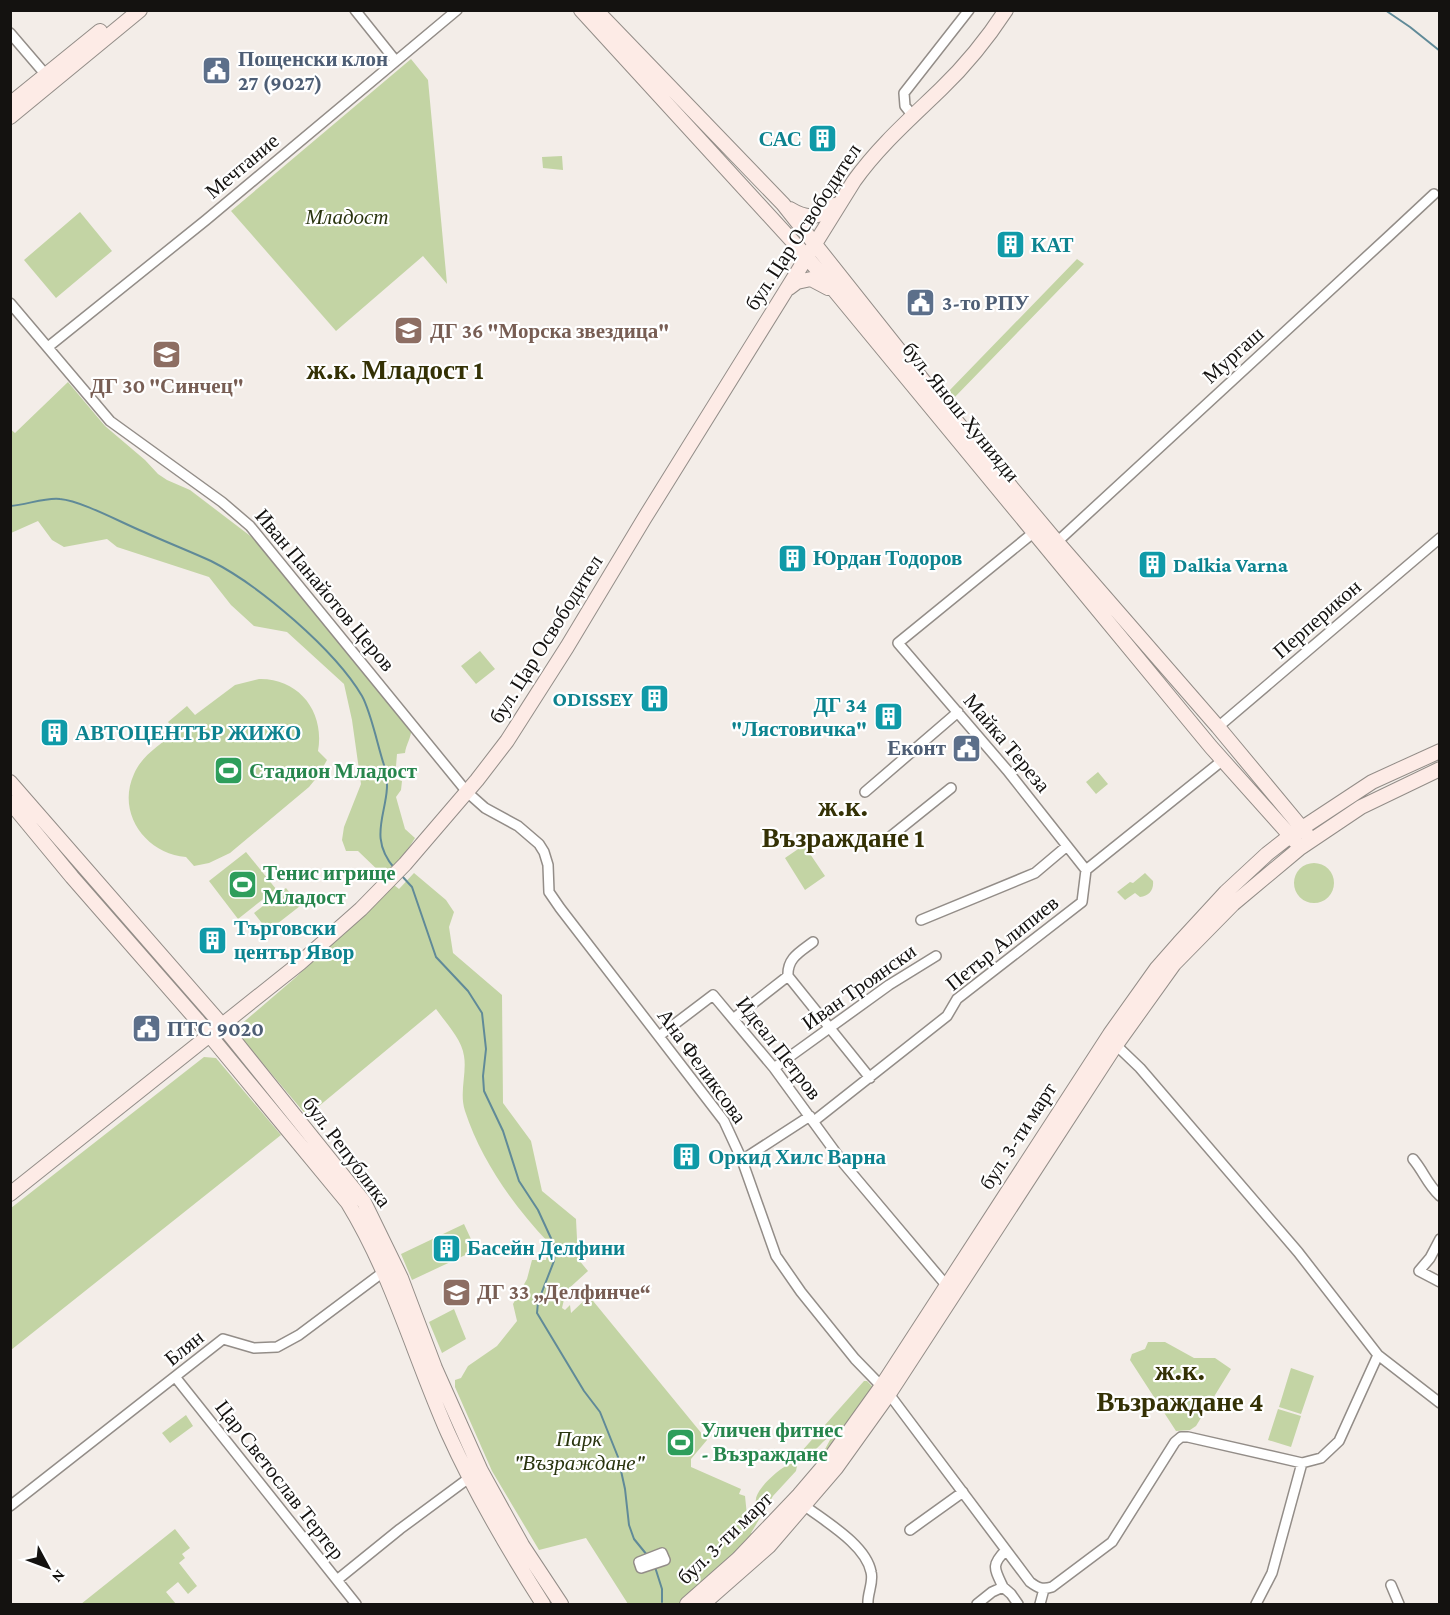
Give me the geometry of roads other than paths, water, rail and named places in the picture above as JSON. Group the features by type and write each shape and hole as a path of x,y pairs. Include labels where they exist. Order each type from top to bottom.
{"street":[{"path":"10,104 125,10"},
{"path":"10,117 140,10"},
{"path":"355,10 395,60"},
{"name":"Мечтание","path":"48,347 219,209 457,10"},
{"name":"бул. Янош Хунияди","path":"581,10 806,256 1223,760 1296,831"},
{"name":"бул. Янош Хунияди","path":"596,10 783,204 941,403 1057,542 1218,727 1305,844"},
{"path":"913,116 905,106 904,93 969,10"},
{"name":"бул. Цар Освободител","path":"10,1194 300,963 405,864 467,792 529,709 842,198 868,161 974,54 1006,10"},
{"path":"10,33 46,75"},
{"name":"Мургаш","path":"1057,542 1434,194"},
{"path":"783,204 797,213 816,216 824,214 842,198"},
{"path":"786,290 797,282 811,279 839,297"},
{"name":"Иван Панайотов Церов","path":"10,303 110,421 222,502 250,526 467,792"},
{"name":"Майка Тереза","path":"1033,533 898,643 1008,770 1086,870"},
{"name":"Перперикон","path":"1218,727 1440,538"},
{"path":"865,792 958,712"},
{"name":"бул. 3-ти март","path":"687,1605 738,1559 799,1495 885,1390 946,1285 1110,1034 1157,968 1226,892 1296,831 1372,782 1440,750"},
{"path":"1086,870 1223,760"},
{"name":"бул. 3-ти март","path":"702,1605 769,1546 836,1468 885,1390 1116,1045 1174,964 1233,904 1305,844 1379,797 1440,769"},
{"name":"бул. Република","path":"10,782 222,1026 364,1203 389,1268 435,1368 475,1474 511,1554 543,1605"},
{"path":"1372,782 1379,797"},
{"path":"885,841 951,788"},
{"name":"Ана Феликсова","path":"467,792 485,808 518,826 544,852 548,865 549,892 724,1121 742,1161 776,1256 801,1292 848,1351 885,1390 1030,1582 1044,1589"},
{"name":"бул. Република","path":"10,802 72,877 210,1034 348,1203 389,1268"},
{"path":"921,920 1035,873 1067,846"},
{"name":"Петър Алипиев","path":"742,1161 812,1119 870,1078 947,1016 957,999 1082,902 1086,870"},
{"path":"813,942 791,959 788,976 870,1078"},
{"name":"Иван Троянски","path":"774,1068 889,985 936,956"},
{"path":"733,1019 788,976"},
{"name":"Идеал Петров","path":"659,1036 713,994 774,1068 844,1164 946,1285"},
{"path":"1116,1045 1140,1068 1298,1252 1378,1355 1440,1403"},
{"path":"1413,1159 1429,1186 1440,1196"},
{"path":"1440,1239 1430,1258 1419,1271 1440,1282"},
{"name":"Блян","path":"10,1506 223,1339 266,1349 277,1347 290,1341 389,1268"},
{"path":"1040,1605 1044,1589 1052,1587 1112,1542 1175,1442 1181,1437 1199,1439 1302,1463 1321,1458 1339,1441 1378,1355"},
{"name":"Цар Светослав Тертер","path":"176,1378 356,1605"},
{"path":"1256,1605 1272,1573 1302,1463"},
{"path":"337,1580 400,1528 475,1474"},
{"name":"бул. Република","path":"475,1474 561,1605"},
{"path":"910,1530 963,1492"},
{"path":"805,1506 867,1557 872,1574 867,1594 868,1605"},
{"path":"1006,1550 994,1566 1003,1587 1018,1605"},
{"path":"1391,1586 1400,1605"},
{"path":"977,1605 1003,1587"}],"waterway":[{"path":"1385,10 1440,51"},
{"path":"10,506 60,499 102,513 211,561 230,572 273,602 315,639 350,678 362,696 368,711 387,779 387,793 380,830 381,842 395,869"},
{"path":"401,875 412,887 436,957 468,991 482,1013 486,1049 484,1091 503,1131 519,1181 538,1210 555,1247 554,1261 538,1302 537,1313 584,1391 600,1412 618,1457 625,1489 629,1525 634,1539 647,1555"},
{"path":"655,1567 662,1589 662,1602"}],"place":[{"name":"Пощенски клон 27 (9027)","path":"217,71"},
{"name":"САС","path":"823,139"},
{"name":"КАТ","path":"1010,245"},
{"name":"3-то РПУ","path":"921,303"},
{"name":"ДГ 36 \"Морска звездица\"","path":"409,331"},
{"name":"ДГ 30 \"Синчец\"","path":"167,355"},
{"name":"Юрдан Тодоров","path":"792,558"},
{"name":"Dalkia Varna","path":"1152,565"},
{"name":"ODISSEY","path":"654,699"},
{"name":"ДГ 34 \"Лястовичка\"","path":"888,717"},
{"name":"АВТОЦЕНТЪР ЖИЖО","path":"54,733"},
{"name":"Еконт","path":"967,748"},
{"name":"Стадион Младост","path":"228,771"},
{"name":"Тенис игрище Младост","path":"242,885"},
{"name":"Търговски център Явор","path":"213,940"},
{"name":"ПТС 9020","path":"146,1029"},
{"name":"Оркид Хилс Варна","path":"687,1157"},
{"name":"Басейн Делфини","path":"446,1248"},
{"name":"ДГ 33 „Делфинче“","path":"456,1292"},
{"name":"Уличен фитнес - Възраждане","path":"680,1442"}],"district":[{"name":"ж.к. Младост 1","path":"395,370"},
{"name":"ж.к. Възраждане 1","path":"843,822"},
{"name":"ж.к. Възраждане 4","path":"1180,1386"}],"park label":[{"name":"Младост","path":"347,217"},
{"name":"Парк \"Възраждане\"","path":"579,1451"}]}
